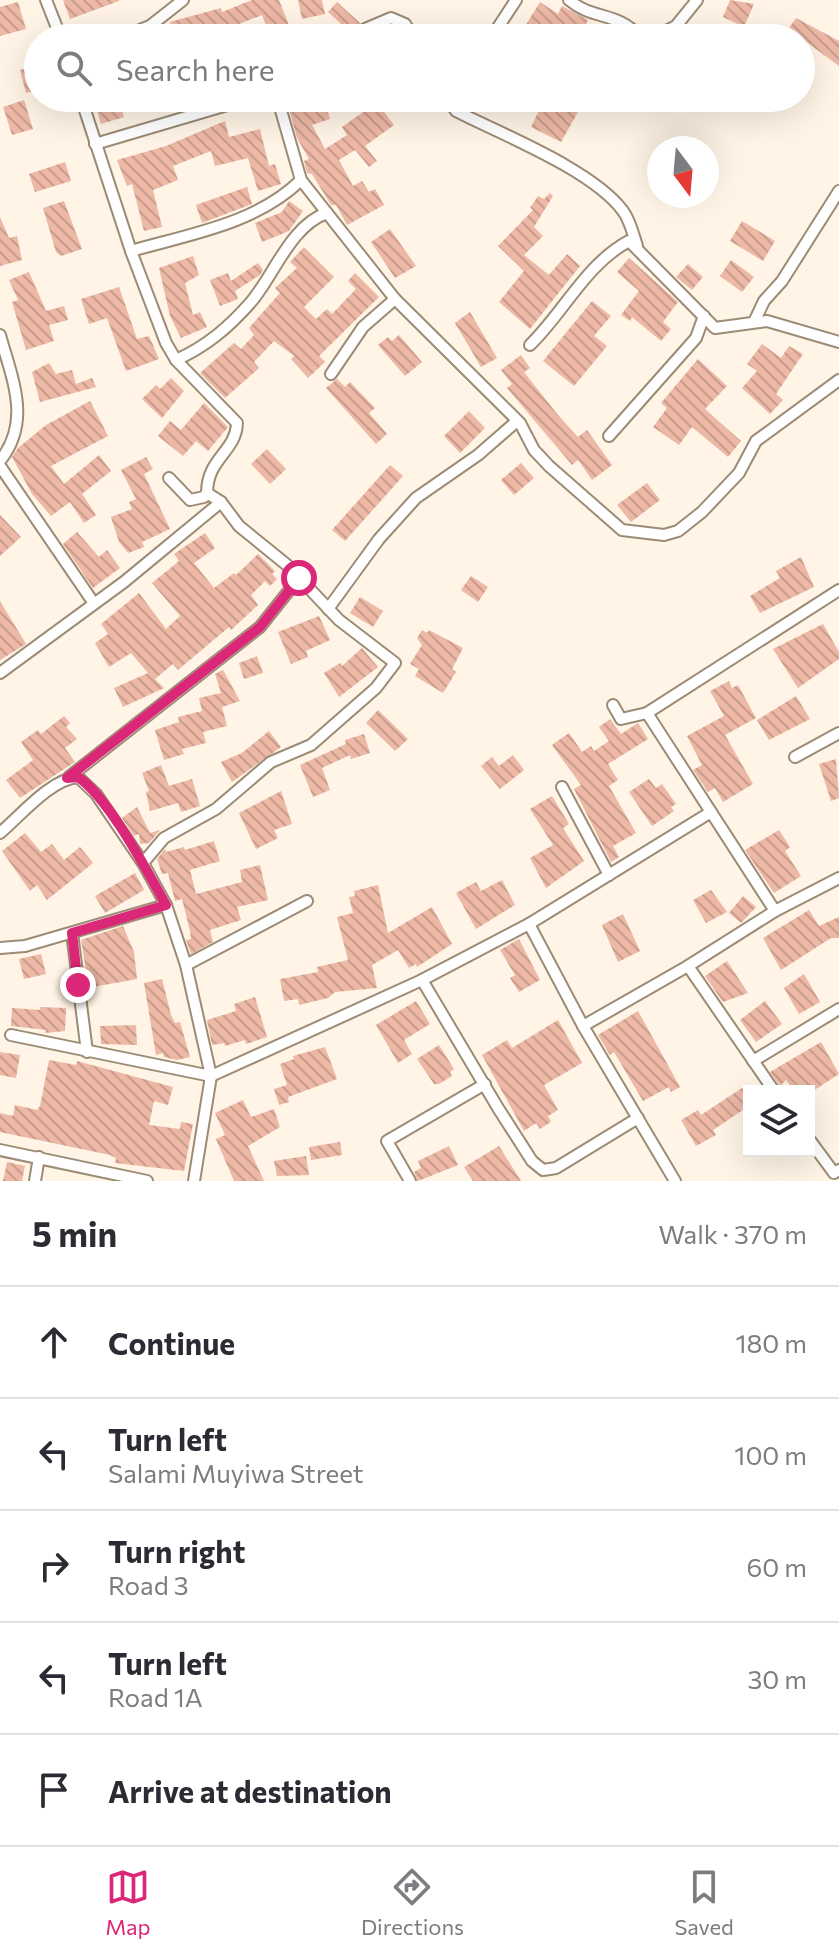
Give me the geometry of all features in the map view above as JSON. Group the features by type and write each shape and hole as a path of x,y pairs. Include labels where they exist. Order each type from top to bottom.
{"street":[{"path":"46,0 55,24"},
{"path":"153,24 183,0"},
{"path":"500,24 516,0"},
{"path":"569,0 584,11 622,20 626,24"},
{"path":"678,24 697,0"},
{"path":"377,24 391,18 405,24"},
{"path":"85,112 131,251 166,343 176,360 237,423 237,437 210,468 204,497 190,500 169,478"},
{"path":"95,144 204,112"},
{"path":"281,112 301,180 395,299 517,421 534,450 549,466 622,530 664,535 678,531 702,512 739,473 756,441 839,380"},
{"path":"458,112 567,167 614,201 625,212 637,247"},
{"path":"131,251 242,217 285,195 301,180"},
{"path":"755,320 764,301 782,281 839,191"},
{"path":"176,360 213,340 253,299 264,278 313,217 327,213"},
{"path":"530,345 549,327 570,294 611,246 629,241 715,328"},
{"path":"331,374 363,327 395,299"},
{"path":"609,436 702,329 704,316"},
{"path":"702,329 730,328 755,320 839,342"},
{"path":"0,335 18,400 19,423 0,463 93,602"},
{"path":"328,609 379,539 416,498 478,455 517,421"},
{"path":"143,863 164,838 216,809 271,762 311,745 390,674 395,663 328,609 299,578 239,526 221,502 207,493"},
{"path":"0,673 124,582 221,502"},
{"path":"0,833 260,627 299,578"},
{"path":"613,705 621,719 647,713 839,590"},
{"path":"647,713 775,911"},
{"path":"795,757 839,733"},
{"path":"67,778 78,777 87,783 143,863 166,905 186,965 206,1042 211,1076 198,1178 194,1181"},
{"path":"562,787 609,875"},
{"path":"11,1035 87,1052 158,1062 211,1076 422,980 529,924 711,812"},
{"path":"583,1026 688,966 775,911 839,878"},
{"path":"186,965 307,901"},
{"path":"0,948 25,946 166,905"},
{"path":"529,924 583,1026 675,1181"},
{"path":"72,933 87,1052"},
{"path":"688,966 770,1085"},
{"path":"422,980 532,1161 543,1170 556,1168 638,1118"},
{"path":"753,1061 839,1009"},
{"path":"410,1181 387,1141 485,1084"},
{"path":"815,1147 837,1175"},
{"path":"0,1150 147,1181"},
{"path":"35,1181 39,1157"}],"building":[{"path":"63,0 119,0 119,1 70,19"},
{"path":"252,0 279,0 288,24 265,24 262,15 239,24 170,22 221,8 222,12"},
{"path":"298,0 322,0 325,14 302,19"},
{"path":"730,0 754,4 745,24 723,17"},
{"path":"18,2 24,30 0,36 0,7"},
{"path":"337,2 360,23 341,24 328,12"},
{"path":"540,2 558,14 562,6 588,20 586,24 526,24"},
{"path":"796,18 807,24 792,24"},
{"path":"815,28 839,41 839,66 815,48"},
{"path":"24,100 24,112 28,112 33,129 12,135 3,107"},
{"path":"97,112 122,112 124,117 101,124"},
{"path":"290,112 328,112 330,119 312,125 325,149 347,135 342,127 363,112 384,112 394,125 365,146 377,161 369,167 355,150 339,160 353,186 362,181 369,192 375,189 384,205 347,225 336,205 331,205 312,174 307,173 304,161 309,159 297,138"},
{"path":"538,112 578,112 561,142 531,127"},
{"path":"225,121 229,137 260,129 269,166 275,164 281,184 258,191 248,158 215,166 211,151 173,166 178,180 153,190 162,227 144,231 132,184 127,186 117,160 166,146"},
{"path":"65,162 71,181 35,192 29,174"},
{"path":"247,187 252,204 202,223 196,205"},
{"path":"550,193 553,196 534,227 543,236 524,255 549,275 567,254 580,266 530,329 499,302 524,271 498,246 533,210 530,208 538,196 544,199"},
{"path":"64,201 82,249 61,256 56,252 43,208"},
{"path":"289,201 303,211 289,231 262,242 255,223 282,212"},
{"path":"0,217 9,238 17,236 22,260 0,266"},
{"path":"742,221 775,241 763,261 730,241"},
{"path":"390,229 416,266 395,278 371,242"},
{"path":"304,247 334,277 304,307 316,319 327,309 332,314 356,289 348,281 355,273 379,297 319,356 325,362 308,378 291,359 294,356 274,341 254,362 259,368 225,398 200,373 234,343 241,349 254,335 249,328 280,293 275,288 297,268 290,262"},
{"path":"193,256 199,275 185,283 193,315 200,312 207,327 181,338 170,316 159,268"},
{"path":"629,258 678,302 663,322 671,329 661,341 632,317 630,321 621,315 639,291 617,272"},
{"path":"731,260 754,277 742,292 720,276"},
{"path":"258,263 263,270 260,275 235,291 238,299 220,306 210,280 228,273 231,281"},
{"path":"688,264 703,277 692,290 676,277"},
{"path":"29,272 46,311 64,306 68,320 49,325 54,341 26,350 12,302 18,300 9,280"},
{"path":"119,287 137,339 149,336 159,359 126,371 107,318 89,324 81,299"},
{"path":"592,301 611,316 594,336 607,346 574,386 543,361"},
{"path":"470,312 497,358 481,367 455,323"},
{"path":"399,335 422,362 405,376 378,345 388,337 392,341"},
{"path":"762,344 781,358 789,346 803,354 776,394 783,400 770,414 742,388 757,371 747,364"},
{"path":"521,355 530,368 524,372 558,415 578,437 587,430 612,465 592,480 578,460 572,465 507,388 512,384 501,370"},
{"path":"698,359 727,386 705,409 741,441 728,457 692,427 679,445 653,427 667,408 661,403"},
{"path":"49,363 56,374 72,370 76,384 92,378 96,387 40,402 32,372"},
{"path":"171,378 184,391 162,418 142,399 156,385 160,389"},
{"path":"337,379 345,387 350,382 375,408 369,413 387,434 376,444 326,388"},
{"path":"90,401 108,436 51,466 64,484 99,455 111,471 82,494 96,515 84,523 70,502 51,516 32,494 12,457 18,448 46,425"},
{"path":"204,403 228,427 208,451 196,441 183,456 158,436 170,421 181,430"},
{"path":"469,411 485,428 460,453 444,436"},
{"path":"267,449 286,469 270,484 251,464"},
{"path":"146,457 153,469 144,474 170,529 142,542 144,547 128,553 119,542 111,517 132,509 129,502 136,499 121,470"},
{"path":"521,463 534,478 514,495 501,480"},
{"path":"390,465 403,476 345,541 332,530"},
{"path":"647,483 660,500 631,522 617,505"},
{"path":"0,515 21,537 0,556"},
{"path":"77,532 99,557 107,550 120,568 93,588 63,544"},
{"path":"205,533 215,548 194,563 214,588 234,573 236,575 258,554 275,571 272,574 277,579 270,586 265,581 251,595 258,605 231,630 229,627 178,670 173,664 155,679 164,688 123,707 114,688 148,673 131,653 109,667 95,643 108,634 101,624 139,593 166,629 180,616 152,583 179,561 174,554"},
{"path":"801,557 814,587 760,613 750,596 780,578 776,571"},
{"path":"471,576 488,587 478,602 461,590"},
{"path":"360,597 383,611 373,627 350,613"},
{"path":"0,601 26,644 0,660"},
{"path":"319,616 330,640 306,651 308,657 291,664 278,632"},
{"path":"823,624 839,652 839,659 798,688 773,649"},
{"path":"422,630 427,633 429,630 463,648 452,669 456,672 443,693 415,676 419,669 410,664 422,645 417,638"},
{"path":"362,648 378,667 339,697 324,673 340,663 342,666"},
{"path":"257,656 263,673 244,679 239,663"},
{"path":"223,670 240,701 222,707 227,726 203,732 206,743 182,749 184,754 164,760 155,730 179,722 178,717 202,711 199,698 221,693 215,674"},
{"path":"729,681 732,688 738,685 756,718 725,735 753,784 723,802 715,788 708,792 693,770 702,765 687,736 724,716 710,691"},
{"path":"796,696 810,719 769,740 757,720"},
{"path":"378,710 408,739 395,751 366,723"},
{"path":"64,716 70,723 66,727 77,739 65,748 75,762 20,798 6,780 33,760 21,742 38,730 41,734"},
{"path":"610,719 621,734 638,723 648,739 608,764 618,780 609,786 636,833 613,846 619,857 611,862 574,789 581,785 552,745 569,733 582,752 591,746 594,751 609,741 599,727"},
{"path":"269,731 281,747 232,782 221,762 242,753"},
{"path":"364,734 370,753 351,759 350,755 322,768 330,790 313,797 300,765 346,744 345,740"},
{"path":"513,755 524,770 500,789 481,766 492,757 499,766"},
{"path":"836,759 839,798 831,801 819,764"},
{"path":"161,765 169,786 192,779 200,806 181,812 178,803 150,811 146,792 149,791 142,773"},
{"path":"649,779 656,788 662,784 676,804 671,807 674,811 652,826 629,792"},
{"path":"281,791 292,824 274,830 278,838 256,849 239,813"},
{"path":"552,796 569,824 563,828 584,861 546,888 530,858 553,845 530,809"},
{"path":"137,807 150,833 160,830 149,843 140,844 139,834 134,836 122,818"},
{"path":"779,830 790,847 785,851 801,876 774,893 745,850"},
{"path":"25,833 41,852 52,844 64,860 80,847 93,863 47,900 37,885 30,891 2,851"},
{"path":"214,841 220,861 190,870 196,894 242,882 240,870 260,865 268,900 237,907 241,920 210,930 213,942 191,954 186,940 191,939 190,931 182,899 175,901 168,873 162,874 157,859 165,849 166,852 184,847 185,850"},
{"path":"135,873 144,890 105,913 95,896"},
{"path":"502,880 515,905 476,929 456,893 476,882 481,891"},
{"path":"378,885 388,933 432,907 452,944 417,967 416,964 409,968 398,950 372,965 377,988 335,992 328,998 299,1005 298,999 284,1001 280,979 318,972 317,967 348,960 337,917 353,913 349,897 355,896 354,891"},
{"path":"711,890 727,912 706,923 693,900"},
{"path":"743,896 756,907 741,923 729,913"},
{"path":"809,910 819,926 839,917 839,938 831,938 781,970 763,938"},
{"path":"623,914 640,951 618,962 602,925"},
{"path":"123,926 134,952 137,979 93,987 88,983 81,940"},
{"path":"519,939 540,980 519,992 510,978 515,975 500,950"},
{"path":"41,954 46,974 24,979 19,959"},
{"path":"727,961 748,993 723,1002 705,976"},
{"path":"804,974 820,1002 799,1014 784,988"},
{"path":"162,979 171,1015 175,1023 180,1022 190,1057 177,1060 164,1057 163,1053 156,1055 144,983"},
{"path":"255,997 267,1037 246,1044 245,1040 225,1046 224,1043 212,1045 207,1020 236,1011 234,1004"},
{"path":"416,1001 430,1024 404,1040 412,1054 398,1063 376,1025"},
{"path":"765,1001 782,1024 756,1042 740,1020"},
{"path":"40,1007 66,1008 65,1031 45,1033 46,1030 11,1026 12,1008 40,1010"},
{"path":"638,1011 680,1087 671,1092 669,1087 643,1101 614,1052 610,1055 598,1035"},
{"path":"558,1020 582,1063 544,1085 558,1110 548,1116 551,1122 540,1129 536,1123 524,1131 482,1055 507,1040 512,1048"},
{"path":"136,1025 137,1045 101,1044 100,1026"},
{"path":"821,1042 839,1074 815,1090 815,1085 790,1085 786,1080 779,1085 770,1072"},
{"path":"439,1045 454,1069 450,1072 452,1076 434,1084 417,1059"},
{"path":"325,1047 337,1079 288,1097 289,1102 279,1105 274,1089 287,1085 280,1064 294,1059 293,1056"},
{"path":"0,1052 20,1055 16,1078 0,1075"},
{"path":"49,1060 76,1065 77,1061 173,1087 168,1105 154,1101 149,1125 180,1129 181,1122 193,1124 184,1171 115,1163 116,1158 110,1155 0,1132 0,1113 13,1116 15,1105 37,1110 40,1106"},
{"path":"743,1089 743,1110 713,1130 716,1135 696,1146 681,1120 698,1110 701,1115"},
{"path":"243,1100 251,1117 274,1109 280,1127 248,1146 264,1181 234,1181 216,1139 225,1135 215,1113"},
{"path":"340,1142 342,1155 311,1160 309,1147"},
{"path":"449,1146 458,1165 418,1181 414,1172 421,1168 418,1161"},
{"path":"499,1146 521,1181 473,1181 464,1167"},
{"path":"306,1156 309,1175 277,1176 274,1161"},
{"path":"7,1162 25,1166 22,1181 3,1181"}],"route":[{"path":"78,985 72,933 166,905 143,863 96,794 78,777 67,778 260,627 281,605 299,578"}]}
